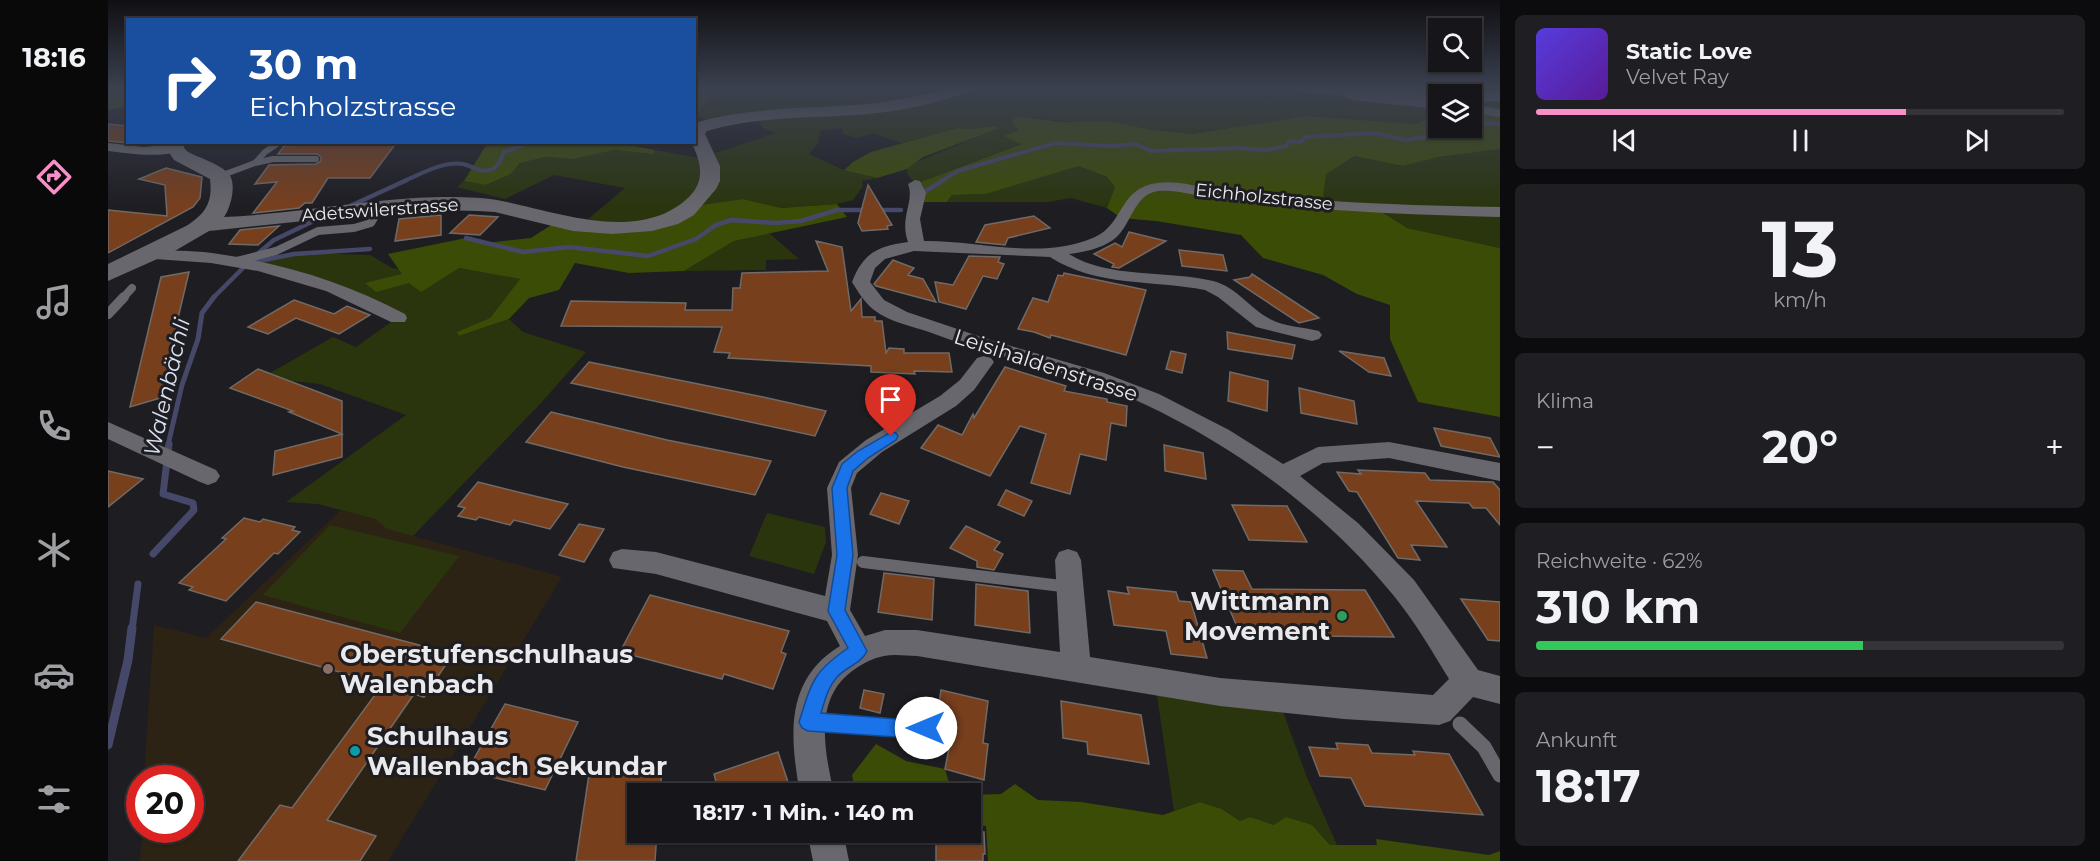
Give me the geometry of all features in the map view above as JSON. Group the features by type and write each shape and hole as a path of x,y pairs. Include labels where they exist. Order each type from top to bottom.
{"street":[{"name":"Adetswilerstrasse","path":"204,225 229,225 366,208 471,204 502,208 537,218 581,225 612,228 646,225 686,211 698,201 707,188 712,167 709,155 696,134"},
{"path":"108,147 144,151 176,145 181,156 220,176 223,187 215,214 204,225 108,274"},
{"path":"915,184 919,193 911,215 917,245"},
{"name":"Eichholzstrasse","path":"1054,252 1108,237 1135,198 1143,191 1155,187 1177,188 1230,197 1376,208 1500,212"},
{"name":"Leisihaldenstrasse","path":"1312,336 1263,323 1232,297 1212,286 1086,268 1064,260 1054,252 917,245 882,253 870,261 862,272 861,282 869,295 883,308 957,337 1099,378 1150,399 1199,423 1282,475 1317,502 1374,553 1406,590 1468,682"},
{"path":"147,254 244,262 373,303 398,318"},
{"path":"858,651 836,611 845,555 839,488 847,468 874,446 948,401 967,385 984,362"},
{"path":"108,430 208,476"},
{"path":"1282,475 1318,455 1389,450 1500,472"},
{"path":"622,560 656,562 836,611"},
{"path":"1068,560 1076,669"},
{"path":"815,783 808,747 808,722 820,685 831,670 858,651 885,643 917,643 1220,692 1344,704 1439,710 1468,682 1500,690"},
{"path":"827,843 831,861"}],"lane":[{"path":"255,163 277,144"},
{"path":"220,176 273,159 316,159"},
{"path":"244,262 276,251 318,231 371,223 374,218 366,208"},
{"path":"108,314 132,288"},
{"path":"863,562 1071,587"},
{"path":"808,722 910,729 942,726"},
{"path":"1460,724 1484,747 1500,775"}],"shaded area":[{"name":"Oberstufenschulhaus Walenbach","path":"341,510 375,519 388,529 562,577 388,861 140,861 141,843 204,843 204,765 145,765 154,625 206,638"}],"green space":[{"path":"763,128 840,128 820,131 818,143 809,154 844,170 877,178 862,181 863,186 853,200 837,204 780,208 743,199 694,206 659,222 581,225 625,188 554,175 505,199 457,187 464,181 487,185 511,174 520,163 546,157 574,159 614,150 652,154 655,150 710,160 709,155 776,133"},
{"path":"841,128 956,128 902,143 873,133 858,138 843,134"},
{"path":"956,128 1000,128 923,157 907,169 877,178 844,170 871,152"},
{"path":"999,128 1020,128 1005,136 1022,143 915,184 908,175 907,169 912,164"},
{"path":"1017,128 1153,130 1193,134 1229,128 1428,128 1428,138 1482,138 1482,128 1500,128 1500,149 1439,157 1403,166 1355,156 1326,174 1322,203 1376,208 1407,228 1500,248 1500,417 1418,402 1390,339 1390,305 1357,294 1323,275 1263,258 1241,235 1156,221 1121,218 1107,208 1115,187 1107,177 1079,166 986,194 952,195 947,202 916,202 915,184 1021,144 1004,136 1019,130"},
{"path":"1136,128 1229,128 1193,134"},
{"path":"492,144 628,144 655,150 653,154 614,150 574,159 546,157 520,163 511,174 486,185 464,181 485,147"},
{"path":"1500,149 1500,248 1407,228 1376,208 1322,203 1325,174 1356,156 1403,166 1439,157"},
{"path":"1079,166 1107,177 1115,187 1107,208 1071,198 1048,202 947,202 952,195 986,194"},
{"path":"743,199 781,208 837,204 847,217 734,241 684,271 629,273 575,263 559,290 529,298 509,319 459,336 457,332 490,318 520,279 459,268 421,292 409,283 376,292 365,283 402,274 388,254 466,238 486,243 531,238 556,222 635,227 694,206"},
{"path":"769,233 799,259 766,260 766,270 684,271 734,241"},
{"path":"308,253 370,255 392,268 420,272 459,268 520,279 490,318 458,332 459,336 509,319 523,332 586,352 541,403 413,536 387,529 375,519 318,504 286,502 406,415 320,384 292,381 270,373 333,337 356,347 397,318 373,303 253,266 267,259"},
{"path":"767,513 825,527 826,542 814,574 749,556"},
{"path":"330,525 459,556 400,633 263,595"},
{"path":"1155,682 1278,698 1306,775 1337,845 1330,845 1312,825 1274,825 1250,817 1240,821 1222,809 1200,802 1174,811"},
{"path":"876,744 906,761 945,769 949,783 854,783 852,775"},
{"path":"1015,784 1038,800 1081,802 1163,815 1200,802 1222,809 1240,821 1250,817 1274,825 1286,817 1312,825 1330,845 1377,845 1376,839 1489,855 1500,851 1500,861 988,861 986,826 981,825 981,795 1001,794"}],"building":[{"path":"108,128 126,128 126,143 108,141"},
{"path":"396,144 370,178 328,178 312,203 305,203 299,208 253,213 277,182 255,184 269,165 316,164 321,161 321,157 317,154 278,154 284,146"},
{"path":"166,168 202,177 200,198 193,207 108,253 108,210 167,216 165,185 139,179"},
{"path":"868,185 892,225 887,226 888,229 862,231 858,223"},
{"path":"441,215 441,235 395,241 399,219"},
{"path":"469,215 498,217 480,235 450,233"},
{"path":"1034,216 1050,228 1008,238 1005,245 976,242 985,225"},
{"path":"279,226 258,245 229,244 240,230"},
{"path":"1129,232 1166,241 1119,268 1112,267 1114,264 1094,254 1115,243 1122,247"},
{"path":"816,241 842,247 851,311 861,299 862,317 875,317 875,321 882,321 886,353 889,348 904,349 904,353 949,353 952,372 914,371 915,374 871,372 871,366 728,358 730,353 714,352 722,327 561,326 571,301 686,303 685,310 732,310 733,288 740,288 742,273 828,271"},
{"path":"1179,250 1223,255 1227,271 1182,266"},
{"path":"969,256 1000,257 998,262 1004,264 997,279 983,276 966,309 939,302 935,282 953,285"},
{"path":"893,260 914,268 908,275 923,279 936,302 876,286 874,284"},
{"path":"189,272 173,339 177,338 174,355 169,356 164,397 130,407 161,277"},
{"path":"1064,273 1146,290 1126,355 1051,335 1050,338 1018,329 1033,298 1048,302 1058,275 1063,276"},
{"path":"1252,274 1319,318 1299,323 1234,280 1250,277"},
{"path":"294,300 334,314 347,306 370,315 339,334 296,318 268,334 248,327"},
{"path":"1227,332 1295,345 1292,359 1228,349"},
{"path":"1171,351 1186,354 1182,373 1166,369"},
{"path":"1339,351 1384,358 1391,376 1369,372"},
{"path":"589,362 826,411 815,436 571,383"},
{"path":"1005,367 1066,386 1064,391 1107,399 1107,402 1127,406 1126,426 1111,423 1106,460 1080,454 1070,494 1031,483 1046,434 1020,426 990,476 921,448 938,425 962,435 973,414 974,418"},
{"path":"258,369 342,401 342,434 289,412 293,411 230,388"},
{"path":"1230,372 1268,381 1267,411 1228,401"},
{"path":"1299,388 1354,401 1357,424 1301,413"},
{"path":"551,412 667,440 771,461 755,495 623,467 526,442"},
{"path":"1434,428 1490,438 1500,457 1441,446"},
{"path":"342,434 342,457 273,475 275,451"},
{"path":"1164,445 1203,453 1206,479 1165,471"},
{"path":"1358,470 1425,473 1430,480 1493,482 1500,490 1500,525 1486,508 1473,508 1469,503 1416,501 1447,547 1411,545 1420,560 1398,558 1357,492 1349,491 1337,472 1361,474"},
{"path":"108,471 143,479 108,507"},
{"path":"478,482 568,504 550,529 514,520 510,525 479,517 476,520 458,516 465,508 458,506"},
{"path":"1006,490 1032,501 1024,516 998,505"},
{"path":"881,493 909,501 899,524 870,514"},
{"path":"1232,505 1287,506 1307,542 1249,540"},
{"path":"244,518 260,522 263,519 295,527 292,530 300,532 278,554 274,553 226,601 189,590 193,587 179,583 226,539 222,538"},
{"path":"579,524 604,529 584,562 559,555"},
{"path":"966,526 1000,542 994,550 1003,554 994,570 977,567 977,561 950,548"},
{"path":"1213,570 1243,571 1252,589 1365,590 1394,637 1318,636 1315,631 1238,629"},
{"path":"884,573 934,579 932,620 878,612"},
{"path":"976,584 1028,591 1030,633 975,625"},
{"path":"1127,587 1176,592 1179,601 1191,602 1207,658 1171,654 1166,631 1114,625 1108,591 1129,594"},
{"path":"650,595 789,631 781,652 786,654 773,689 724,674 722,679 620,652"},
{"path":"1461,599 1500,602 1500,641 1488,640"},
{"name":"Schulhaus Wallenbach Sekundar","path":"256,602 453,654 424,697 414,694 327,820 376,836 360,861 238,861 280,805 292,808 383,684 221,639"},
{"path":"864,690 884,694 880,713 860,708"},
{"path":"941,690 988,701 983,743 988,744 984,780 945,769 953,727 952,722 948,719 937,718"},
{"path":"1061,701 1141,715 1149,764 1088,754 1087,742 1063,738"},
{"path":"505,704 578,722 545,790 467,771"},
{"path":"1336,743 1368,745 1372,753 1415,755 1413,751 1449,754 1483,815 1365,806 1351,778 1320,776 1309,747 1338,749"},
{"path":"778,752 788,783 716,783 714,774"},
{"path":"662,769 661,783 627,783 627,843 656,843 655,861 576,861 589,774"},
{"path":"981,832 984,832 983,861 936,861 936,843 981,843"}],"waterway":[{"path":"941,181 958,171 1055,143 1110,146 1136,144 1151,151 1239,148 1267,150 1286,146 1289,141 1301,142 1305,137 1373,133 1406,140 1428,136"},
{"name":"Walenbächli","path":"404,181 448,164 463,164 479,170 490,170 497,165 504,152 526,144"},
{"name":"Walenbächli","path":"350,206 407,180"},
{"path":"924,192 944,180"},
{"path":"466,238 523,252 569,247 648,256 696,239 716,225 731,220 775,223 801,221 837,210 901,210"},
{"name":"Walenbächli","path":"256,255 274,240 322,217"},
{"path":"249,263 294,254 370,249"},
{"name":"Walenbächli","path":"214,297 247,264"},
{"name":"Walenbächli","path":"168,445 182,385 198,339 202,313 214,297"},
{"name":"Walenbächli","path":"153,554 194,510 193,503 163,494 169,444"},
{"path":"132,630 138,584"},
{"path":"108,745 128,660 132,628"}],"place":[{"name":"Wittmann Movement","path":"1342,616"},
{"name":"Oberstufenschulhaus Walenbach","path":"328,669"},
{"name":"Schulhaus Wallenbach Sekundar","path":"355,751"}],"route":[{"path":"891,436 863,454 847,468 839,488 845,563 836,611 858,651 831,670 820,685 808,722 910,729 926,728"}]}
